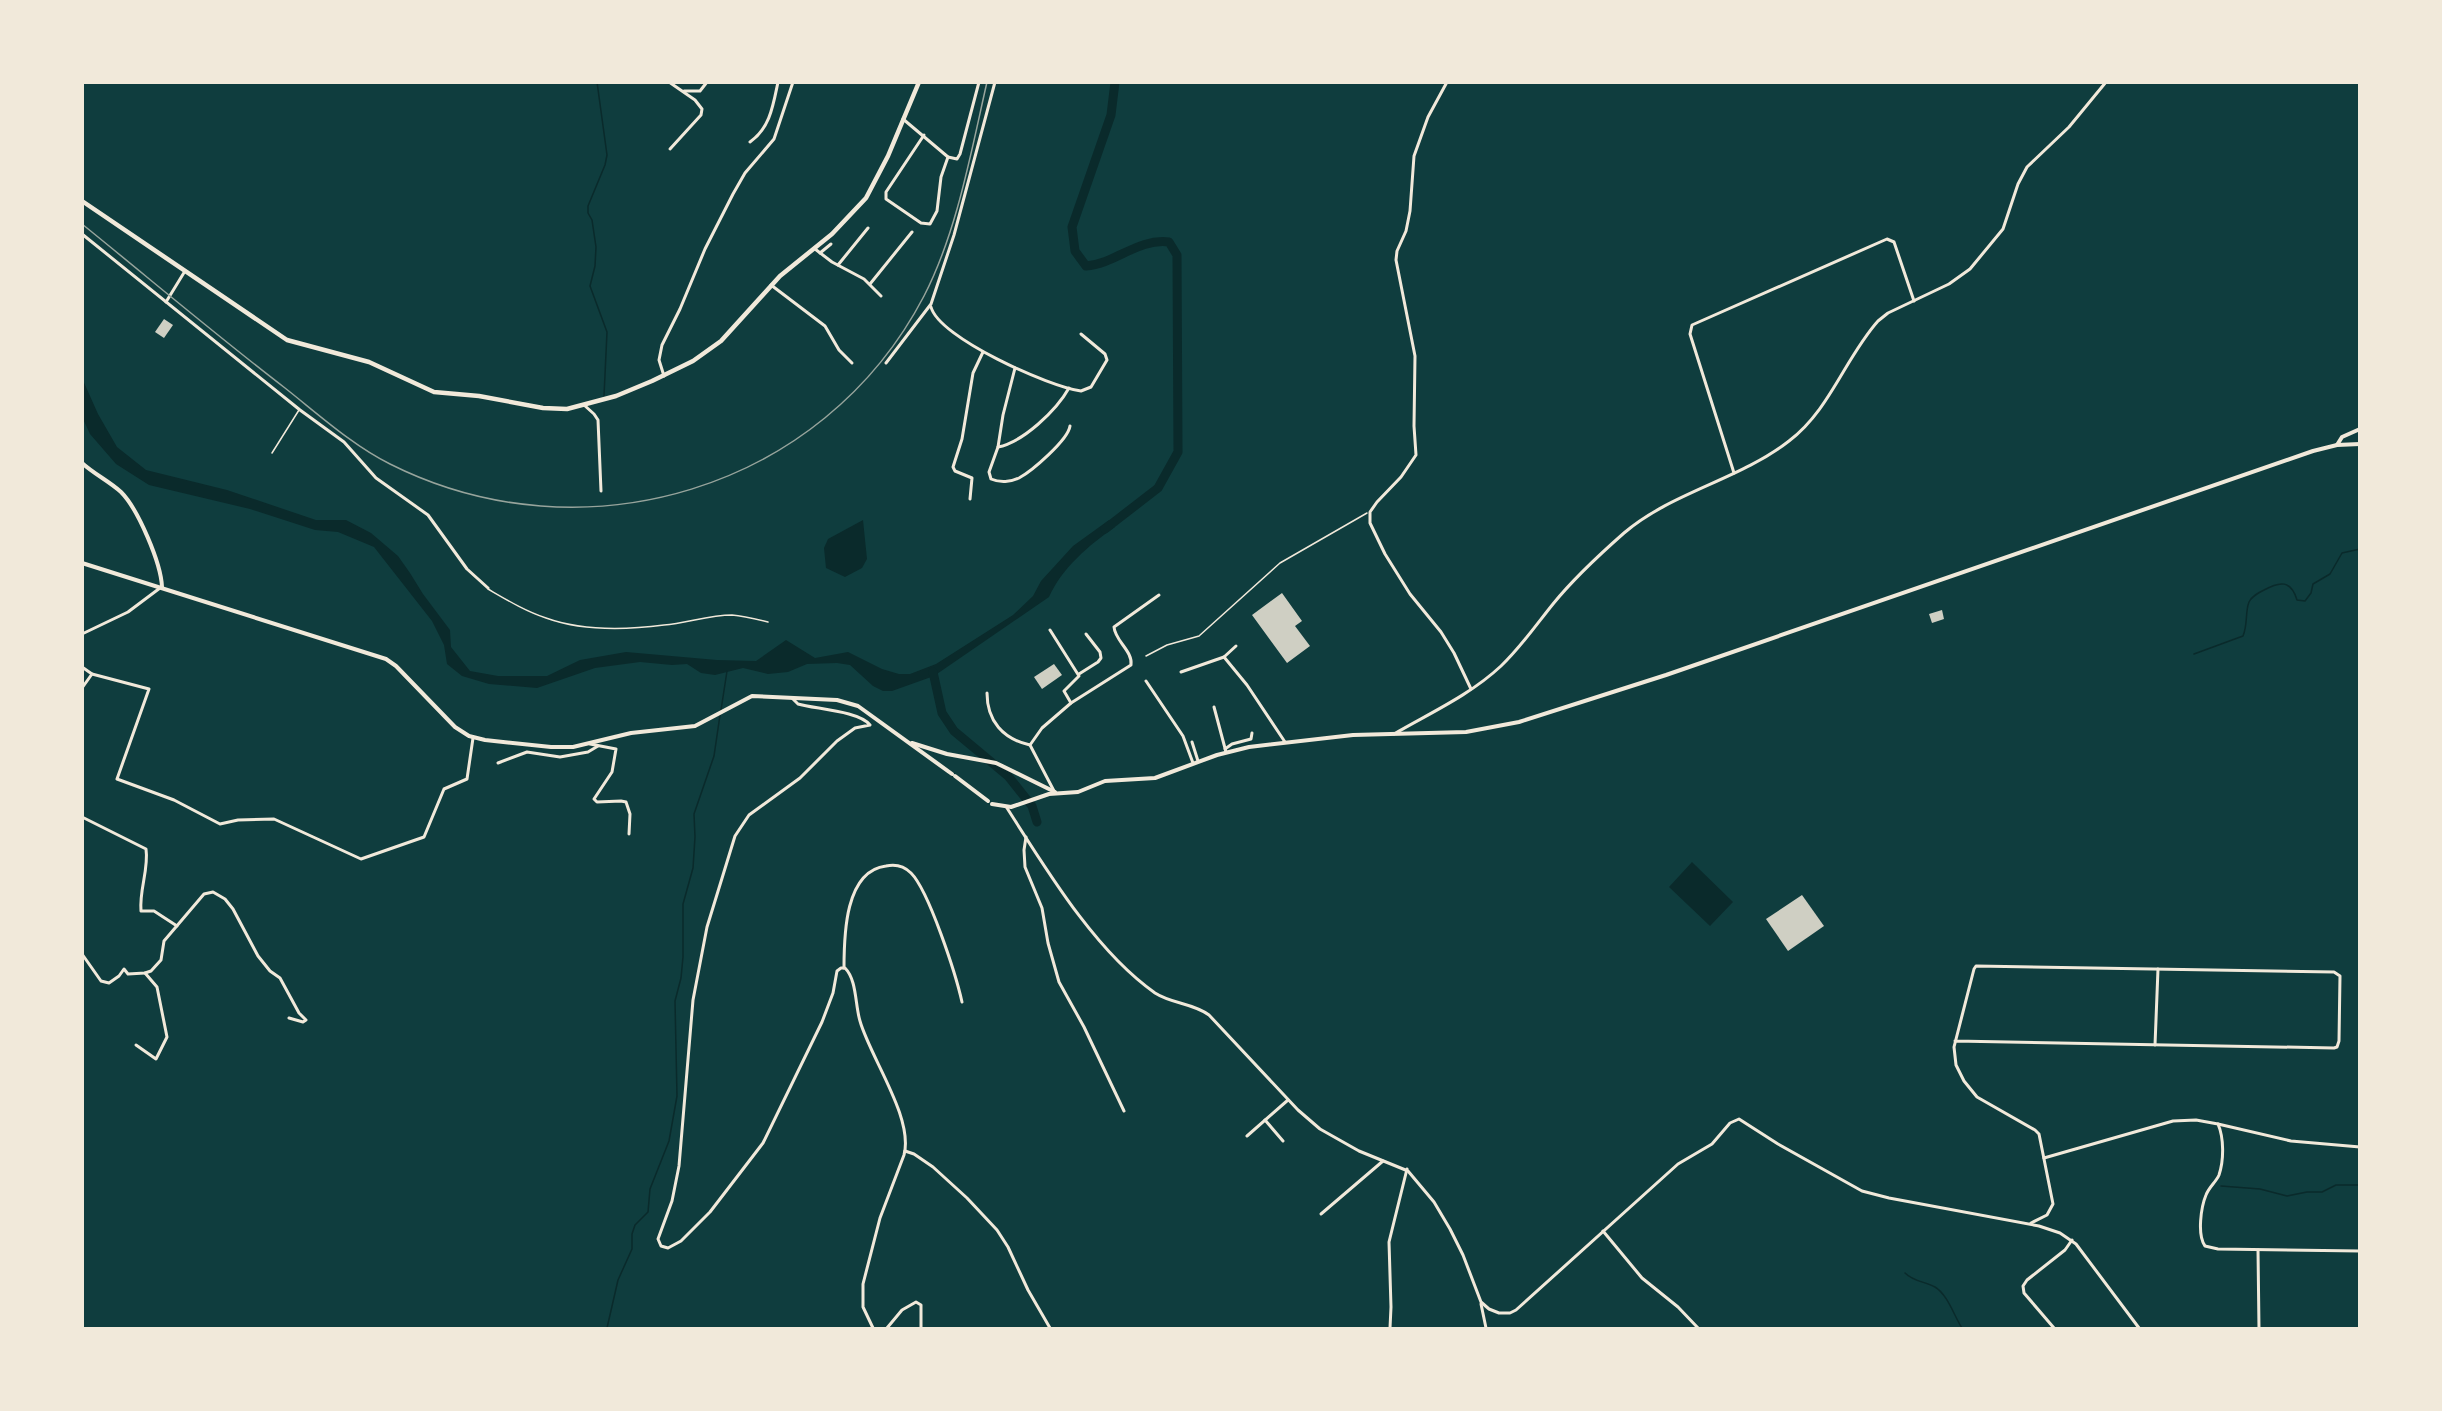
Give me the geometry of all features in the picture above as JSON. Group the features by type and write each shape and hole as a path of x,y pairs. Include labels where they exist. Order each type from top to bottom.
{"main road":[{"path":"82,201 287,340 369,362 426,389 442,393 479,396 548,409 567,409 624,393 664,376 717,345 771,285 847,219 869,195 919,82"},
{"path":"2337,445 2342,437 2360,429"},
{"path":"82,563 386,659 406,676 453,725 473,737 555,747 588,744 634,732 697,725 740,700 752,696 837,700 852,703 990,802 1007,808 1055,792 1075,793 1107,780 1155,778 1225,750 1334,737 1486,729 1547,714 2313,451 2337,445 2360,444"},
{"path":"82,463 117,488 129,501 156,562 162,587"},
{"path":"908,742 947,754 992,762 1055,792"},
{"path":"941,765 940,758 947,754"},
{"path":"1036,783 1040,789 1038,797"}],"street":[{"path":"669,82 700,104 701,115 670,149"},
{"path":"682,91 698,91 707,82"},
{"path":"750,142 766,126 778,82"},
{"path":"664,376 659,360 662,345 679,313 705,249 733,194 745,173 769,148 774,139 794,82"},
{"path":"903,119 948,157 955,159 960,154 979,82"},
{"path":"995,82 954,235 931,310 940,321 983,352 1015,368 1081,391 1089,389 1107,361 1106,355 1081,334"},
{"path":"1447,82 1428,117 1414,156 1410,211 1396,260 1415,356 1416,455 1401,477 1377,501 1370,512 1371,523 1385,554 1410,594 1454,652 1471,689"},
{"path":"1392,735 1471,689 1505,662 1579,576 1638,521 1653,511 1778,450 1801,430 1831,392 1876,323 1886,315 1954,281 1972,267 2003,229 2019,179 2027,167 2069,127 2106,82"},
{"path":"924,135 886,192 886,199 921,223 930,224 938,212 940,180 948,157"},
{"path":"838,265 868,228"},
{"path":"870,284 912,232"},
{"path":"82,234 300,410 344,442 376,478 428,515 465,567 488,588"},
{"path":"1734,473 1690,334 1692,325 1887,239 1894,243 1914,301"},
{"path":"820,253 831,244"},
{"path":"814,248 838,265 860,276 880,296"},
{"path":"166,302 185,271"},
{"path":"771,285 825,326 838,350 852,363"},
{"path":"886,363 932,304"},
{"path":"970,499 972,478 955,471 953,467 962,439 973,373 983,352"},
{"path":"1015,368 1003,415 998,447 989,476 997,481 1012,480 1022,476 1067,435 1070,426"},
{"path":"998,447 1012,443 1023,436 1058,404 1069,388"},
{"path":"584,405 594,414 599,423 601,491"},
{"path":"82,634 128,612 162,587"},
{"path":"1030,746 1042,728 1071,703 1131,665 1131,657 1115,634 1114,627 1159,595"},
{"path":"1050,630 1079,674"},
{"path":"1071,703 1064,691 1078,678 1079,674 1101,658 1100,652 1086,634"},
{"path":"1180,672 1224,657 1236,646"},
{"path":"1224,657 1247,685 1284,742"},
{"path":"82,667 92,674 149,689 117,779 174,800 220,824 238,820 274,819 361,859 424,837 444,789 467,779 473,737"},
{"path":"82,688 92,674"},
{"path":"1146,681 1183,736 1195,762"},
{"path":"987,693 988,709 997,727 1010,738 1030,746 1055,792"},
{"path":"792,698 798,704 849,715 869,722 870,725 855,728 837,741 800,778 749,815 735,836 726,870 709,916 694,992 679,1166 672,1202 659,1234 659,1241 663,1247 674,1246 690,1234 713,1209 763,1143 781,1111 822,1022 833,993 837,971 844,968"},
{"path":"1214,707 1225,750 1232,744 1251,739 1252,733"},
{"path":"1192,742 1195,762"},
{"path":"588,744 614,747 617,752 612,772 594,795 594,800 626,802 630,814 629,834"},
{"path":"498,762 527,752 560,757 588,752 600,745"},
{"path":"1007,808 1067,899 1127,970 1159,995 1175,1003 1200,1009 1209,1015 1288,1100 1333,1138 1383,1161 1407,1169 1441,1213 1463,1255 1481,1302 1486,1329"},
{"path":"82,817 146,849 148,858 139,896 141,911 154,910 177,926"},
{"path":"1026,837 1025,867 1042,908 1048,943 1059,982 1082,1022 1124,1111"},
{"path":"844,968 847,924 858,883 864,875 874,869 888,865 900,866 910,872 921,887 953,968 962,1002"},
{"path":"82,954 100,981 109,983 124,969 128,974 151,971 161,960 164,940 204,894 213,892 225,899 240,920 258,956 270,971 280,978 299,1014 306,1020 303,1022 289,1018"},
{"path":"1955,1041 2332,1048 2337,1047 2339,1041 2341,979 2337,973 1977,965 1955,1041 1954,1061 1969,1088 1984,1102 2037,1131 2052,1191 2053,1206 2047,1215 2029,1224"},
{"path":"844,968 848,970 851,979 862,1027 895,1102 904,1132 905,1151 879,1221 863,1284 864,1310 873,1329"},
{"path":"2155,1045 2158,968"},
{"path":"136,1045 156,1059 167,1037 157,987 145,973"},
{"path":"1247,1136 1288,1100"},
{"path":"1481,1302 1489,1310 1499,1313 1510,1314 1516,1310 1683,1160 1714,1142 1730,1123 1743,1119 1773,1142 1865,1192 2054,1230 2072,1240 2139,1329"},
{"path":"1265,1120 1283,1141"},
{"path":"2044,1158 2173,1121 2196,1120 2291,1141 2360,1147"},
{"path":"2218,1124 2222,1136 2221,1167 2204,1201 2202,1241 2205,1246 2258,1250 2360,1251"},
{"path":"905,1151 916,1155 935,1169 997,1230 1050,1329"},
{"path":"1321,1214 1383,1161"},
{"path":"1390,1329 1389,1238 1407,1169"},
{"path":"1603,1231 1642,1278 1678,1307 1698,1329"},
{"path":"2054,1329 2024,1293 2023,1286 2027,1280 2065,1250 2072,1240"},
{"path":"2258,1250 2259,1329"},
{"path":"887,1329 900,1312 916,1302 921,1305 921,1329"}],"lane":[{"path":"272,453 300,410"},
{"path":"488,588 544,618 579,626 607,628 659,626 725,615 768,622"}],"path":[{"path":"1146,656 1167,645 1199,636 1280,563 1370,512"}],"water":[{"path":"82,378 98,414 117,447 146,470 227,490 316,520 346,520 371,533 398,556 450,630 451,647 470,671 498,676 547,676 580,660 626,652 756,661 786,640 815,658 848,652 882,669 899,674 910,674 936,664 1013,615 1033,596 1041,581 1073,546 1109,520 1115,527 1077,558 1061,576 1049,597 934,676 892,691 883,691 873,686 850,665 837,663 807,664 788,672 768,674 743,668 715,675 701,673 687,664 640,662 595,668 537,688 489,684 462,676 447,664 444,645 432,621 374,547 338,532 315,530 250,509 149,485 116,464 90,434 83,419"},
{"path":"863,520 867,559 862,568 845,577 826,568 824,548 828,539"},
{"path":"1692,862 1733,902 1710,926 1669,887"}],"building":[{"path":"164,319 173,325 164,338 155,332"},
{"path":"1282,593 1302,621 1295,626 1310,646 1287,663 1252,615"},
{"path":"1942,610 1944,619 1932,623 1929,614"},
{"path":"1054,664 1062,675 1042,689 1034,677"},
{"path":"1802,895 1824,926 1788,951 1766,919"}],"waterway":[{"path":"597,82 607,155 588,206 588,213 592,220 596,247 595,266 590,286 607,332 604,396"},
{"path":"1105,529 1158,488 1178,452 1177,255 1169,242 1158,242 1137,247 1107,261 1086,266 1075,251 1072,227 1111,115 1115,82"},
{"path":"2194,654 2243,636 2249,602 2257,594 2275,585 2284,584 2292,589 2297,600 2305,601 2311,593 2313,584 2330,574 2342,553 2360,549"},
{"path":"721,710 727,671"},
{"path":"933,672 942,713 954,731 1008,776 1032,806 1037,822"},
{"path":"607,1328 618,1280 632,1249 632,1234 635,1225 648,1212 650,1189 669,1141 677,1096 675,1001 683,957 683,904 693,868 694,814 714,756 720,715"},
{"path":"2221,1186 2260,1189 2287,1196 2322,1192 2336,1185 2360,1185"},
{"path":"1905,1273 1940,1291 1962,1328"}],"railway":[{"path":"82,224 336,429 362,448 390,464 464,493 541,506 617,505 692,489 762,460 825,418 880,363 924,296 946,245 969,164 987,82"}]}
